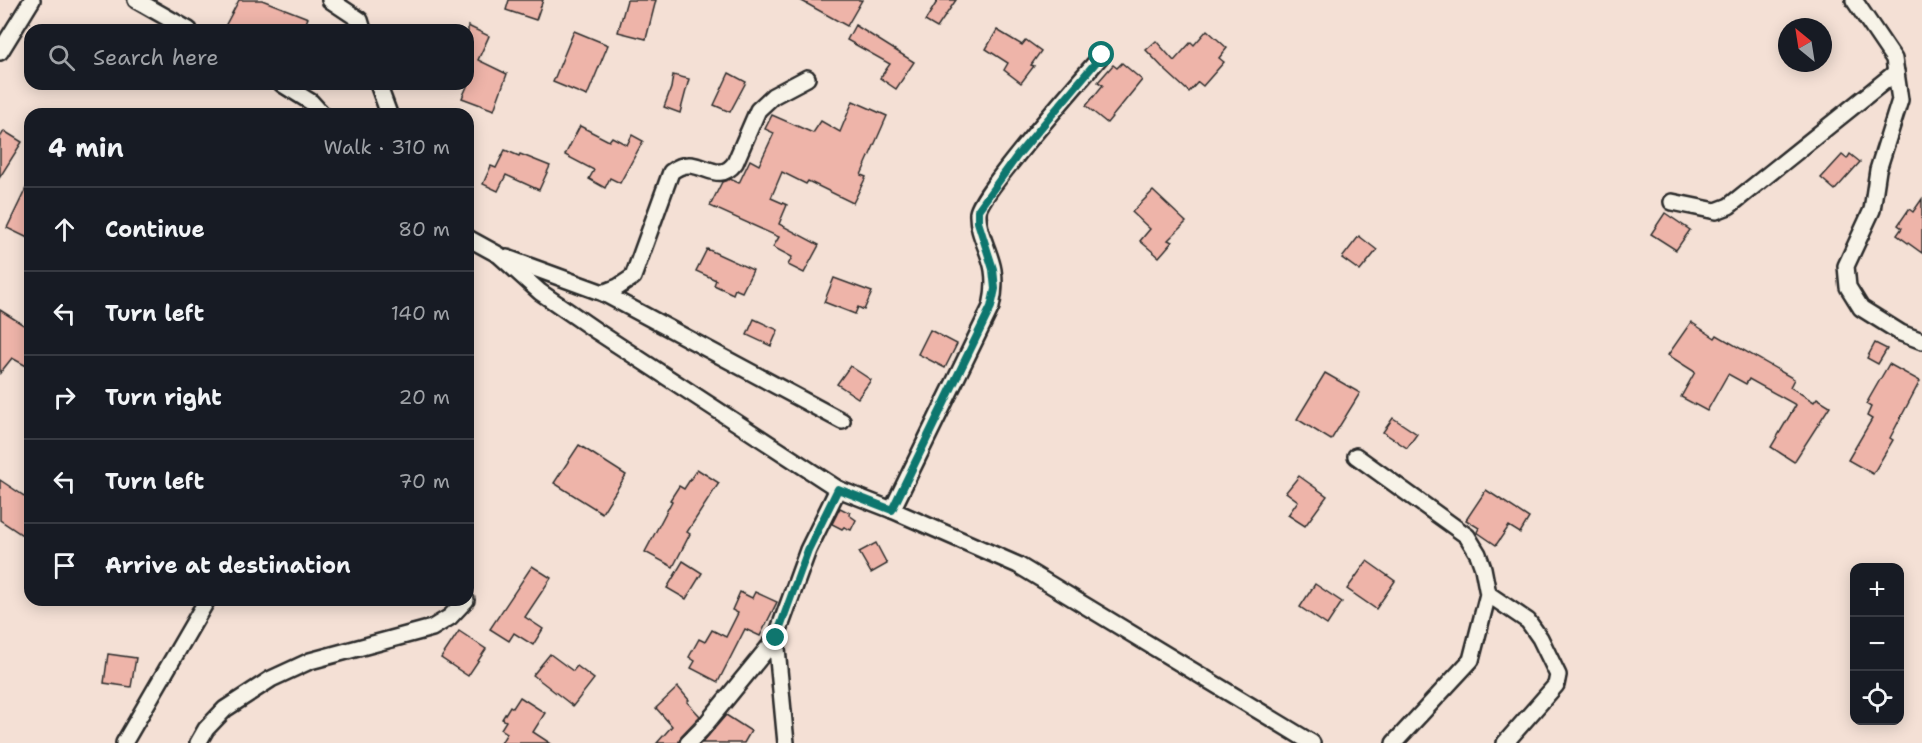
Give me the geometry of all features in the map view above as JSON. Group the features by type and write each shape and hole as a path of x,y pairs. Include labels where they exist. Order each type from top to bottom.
{"street":[{"path":"0,52 32,0"},
{"path":"136,0 178,24"},
{"path":"330,0 360,20 361,24"},
{"path":"1854,0 1894,59 1900,100 1878,170 1872,210 1846,266 1848,287 1861,308 1901,333 1922,341"},
{"path":"892,510 991,307 995,289 993,269 978,222 978,210 1017,156 1102,55"},
{"path":"1672,202 1716,211 1729,206 1896,72"},
{"path":"603,293 633,277 671,172 679,166 690,164 720,173 729,170 735,163 758,110 773,96 807,78"},
{"path":"292,90 316,108"},
{"path":"380,90 387,108"},
{"path":"474,241 498,255 603,293 842,421"},
{"path":"498,255 540,292 598,332 838,489 1018,565 1312,743"},
{"path":"1356,456 1467,536 1478,554 1488,594 1471,660 1394,743"},
{"path":"688,743 776,638 808,550 838,489"},
{"path":"1488,594 1528,621 1540,638 1558,675 1556,685 1505,743"},
{"path":"124,743 204,606"},
{"path":"198,743 206,729 225,709 271,679 310,661 432,628 450,617 460,606"},
{"path":"776,638 786,743"}],"building":[{"path":"239,0 262,0 308,18 306,24 226,24"},
{"path":"509,0 543,0 536,20 506,10"},
{"path":"627,0 656,0 646,39 618,32"},
{"path":"800,0 862,0 847,26"},
{"path":"938,0 956,0 937,28 925,21"},
{"path":"855,25 914,62 896,89 880,78 890,64 847,40"},
{"path":"474,29 489,36 478,60 507,74 494,110 462,98 465,90 474,90"},
{"path":"997,30 1022,45 1026,40 1041,51 1031,65 1034,66 1021,83 1004,70 1008,63 986,49"},
{"path":"1207,30 1227,48 1219,58 1224,62 1203,86 1198,82 1189,92 1146,50 1156,41 1174,61 1191,42 1194,45"},
{"path":"574,31 608,45 587,96 553,82"},
{"path":"1122,63 1142,80 1107,123 1086,106 1103,85 1098,82 1113,65 1117,68"},
{"path":"729,73 746,82 730,112 714,105"},
{"path":"673,75 689,79 680,113 664,107"},
{"path":"853,101 887,116 861,175 866,177 853,203 808,181 806,184 782,172 771,198 787,205 779,224 819,245 804,273 788,265 792,257 773,247 779,237 710,206 722,182 730,179 739,183 750,160 759,165 774,133 765,129 772,115 813,133 821,121 840,132"},
{"path":"580,126 609,141 612,137 627,145 632,135 643,141 620,183 610,178 605,188 589,179 594,170 565,155"},
{"path":"4,131 22,142 0,177 0,138"},
{"path":"505,150 550,166 539,190 506,175 498,191 483,184 491,166 496,168"},
{"path":"1850,154 1860,162 1835,190 1821,178 1842,155 1847,159"},
{"path":"1153,191 1186,222 1168,240 1172,242 1159,257 1140,241 1150,229 1132,212"},
{"path":"24,193 24,236 7,228"},
{"path":"1922,199 1922,253 1897,235 1902,228 1898,225 1909,209 1913,212"},
{"path":"1665,213 1690,230 1676,250 1651,234"},
{"path":"1359,236 1377,250 1360,271 1342,258"},
{"path":"707,249 753,270 742,292 735,289 733,294 714,285 716,280 696,271"},
{"path":"834,278 872,292 864,310 858,307 855,314 824,302"},
{"path":"0,310 24,325 24,365 12,358 0,373"},
{"path":"754,319 778,330 771,346 747,335"},
{"path":"1691,322 1715,338 1717,335 1794,379 1790,387 1814,402 1817,398 1830,406 1794,462 1771,447 1796,405 1749,379 1746,384 1728,374 1707,411 1681,397 1695,372 1668,355"},
{"path":"930,330 957,344 945,368 918,354"},
{"path":"1875,343 1887,349 1878,364 1867,358"},
{"path":"1889,364 1920,381 1890,438 1893,440 1873,474 1848,460 1872,419 1867,416 1871,407 1866,404"},
{"path":"850,366 871,380 858,398 837,384"},
{"path":"1325,373 1360,393 1331,440 1297,419"},
{"path":"1393,418 1417,434 1407,448 1383,432"},
{"path":"579,445 626,475 602,513 554,483"},
{"path":"697,469 719,483 687,532 690,534 673,567 645,552 672,501 670,500 679,486 684,489"},
{"path":"1299,476 1327,496 1305,526 1288,515 1298,501 1286,492"},
{"path":"0,480 24,496 24,536 0,520"},
{"path":"1486,490 1529,518 1520,533 1509,526 1496,545 1477,532 1479,528 1466,520"},
{"path":"840,508 850,513 849,515 856,520 851,530 832,524"},
{"path":"876,543 887,564 871,573 859,552"},
{"path":"683,561 702,573 686,599 667,588"},
{"path":"1367,561 1395,581 1376,609 1347,589"},
{"path":"532,566 551,578 525,617 543,629 533,645 514,633 509,641 490,629"},
{"path":"1315,584 1342,602 1327,625 1300,607"},
{"path":"740,592 752,598 755,592 777,602 760,636 745,629 718,682 691,668 695,661 689,657 699,639 705,642 712,630 726,637 738,613 732,610"},
{"path":"459,631 486,649 468,676 441,658"},
{"path":"108,654 136,658 131,687 104,683"},
{"path":"550,654 573,671 577,666 594,679 573,706 533,675"},
{"path":"678,687 689,700 687,702 700,716 681,736 679,743 657,743 672,726 656,708"},
{"path":"520,697 545,713 533,732 550,743 501,743 507,733 501,729 506,721 502,719 510,706 513,708"},
{"path":"726,715 751,731 744,743 702,743"}],"route":[{"path":"776,638 808,550 838,489 892,510 991,307 995,289 993,269 978,222 978,210 1017,156 1102,55"}]}
